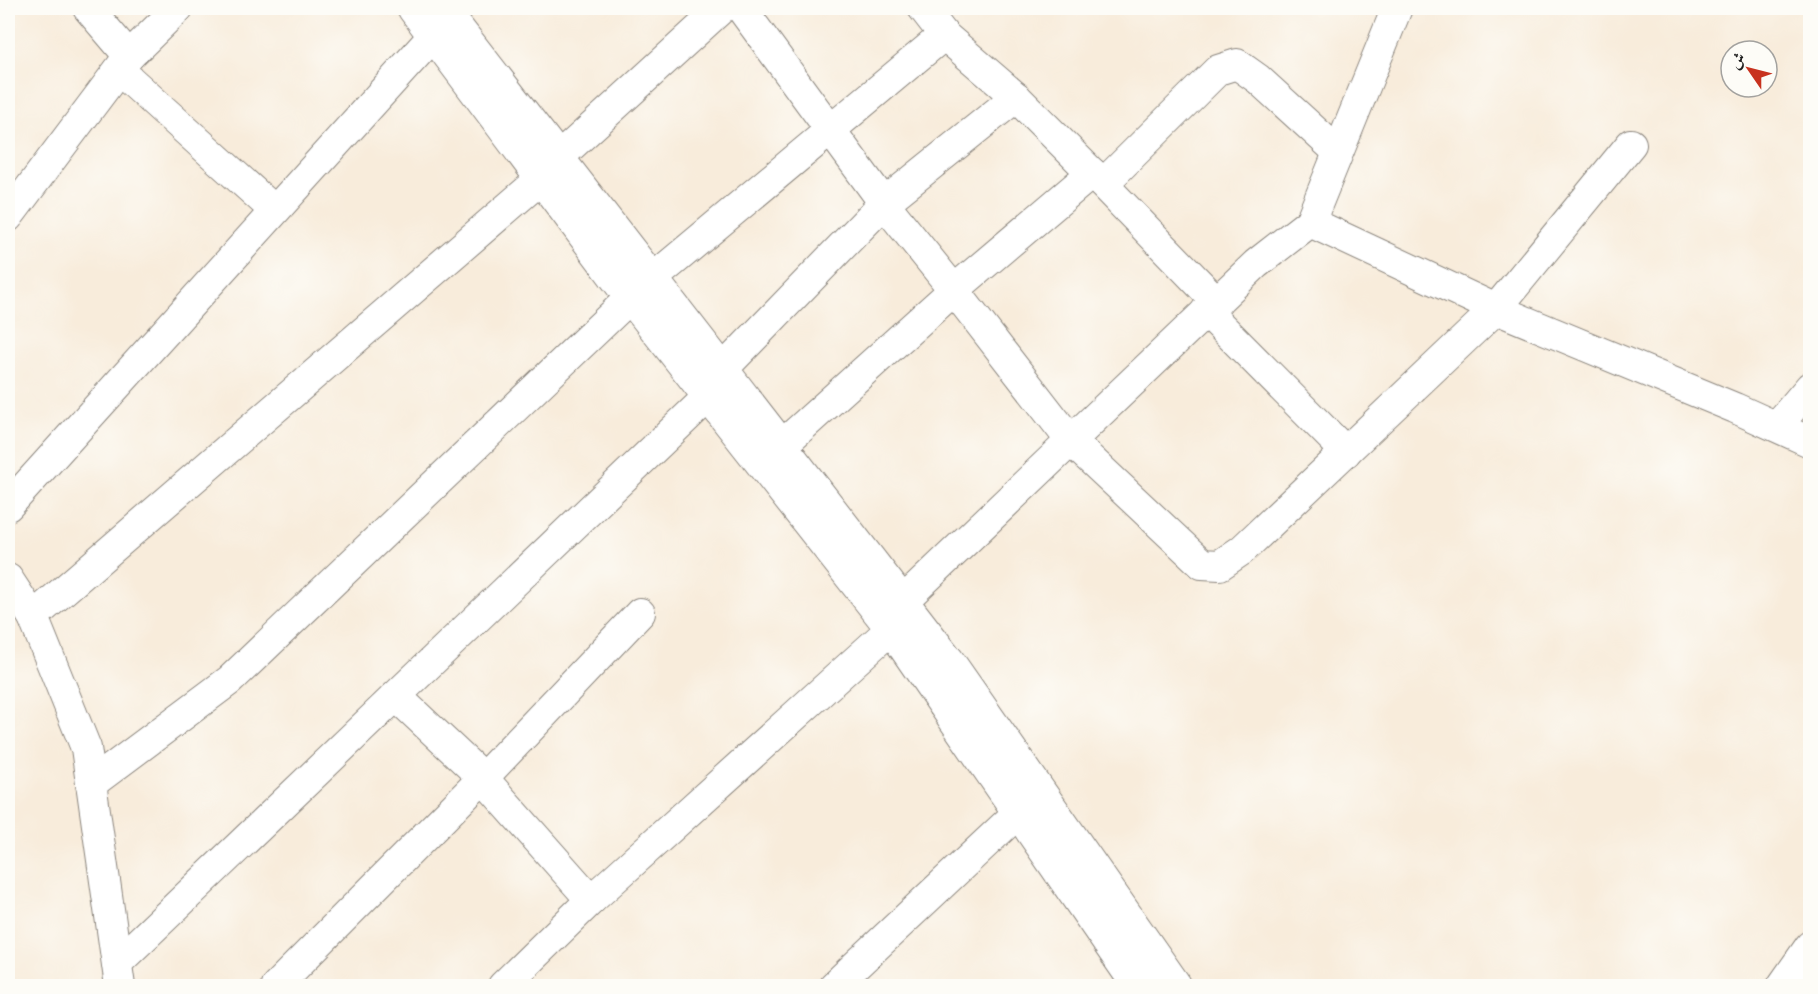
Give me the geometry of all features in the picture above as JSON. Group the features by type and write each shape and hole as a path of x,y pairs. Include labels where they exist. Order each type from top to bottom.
{"main road":[{"path":"414,8 445,16 550,168 641,289 897,615 947,660 1174,987"},
{"path":"715,383 781,446 897,615 1019,812 1139,987"}],"street":[{"path":"88,8 124,63 274,210"},
{"path":"8,217 124,63 178,8"},
{"path":"33,617 550,168 722,8"},
{"path":"741,8 884,203 1071,441 1202,564 1220,565 1242,550 1496,309 1631,144"},
{"path":"923,8 944,35 1016,98 1098,178 1346,452"},
{"path":"503,987 591,900 897,615 1071,441 1256,264 1310,222 1397,8"},
{"path":"8,506 445,16"},
{"path":"91,784 230,680 641,289 944,35"},
{"path":"781,446 954,290 1098,178 1218,70 1237,64 1258,79 1338,152"},
{"path":"119,975 396,696 715,383 884,203 1016,98"},
{"path":"1310,222 1496,309 1777,426 1810,442"},
{"path":"1777,426 1810,387"},
{"path":"8,579 33,617 86,748 119,975"},
{"path":"276,987 483,778 640,613"},
{"path":"396,696 483,778 591,900"},
{"path":"834,987 1019,812"},
{"path":"1782,987 1810,946"}]}
